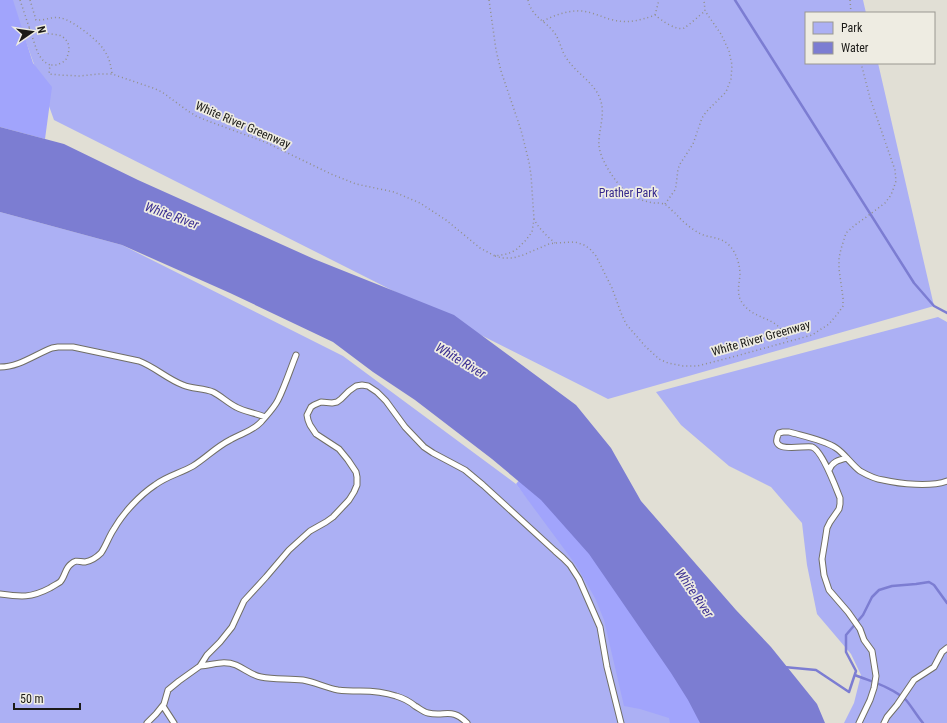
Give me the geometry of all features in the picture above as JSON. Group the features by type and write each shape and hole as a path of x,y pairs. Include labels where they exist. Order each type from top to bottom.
{"lane":[{"path":"0,367 10,367 52,348 73,347 140,361 148,364 184,386 213,392 237,408 265,417"},
{"path":"0,594 17,597 28,596 56,585 64,577 69,566 74,561 79,560 85,562 91,560 100,553 115,527 133,505 151,487 164,479 193,466 226,442 258,426 278,400 296,355"},
{"path":"147,723 163,706 168,690 200,666 207,655 220,642 232,627 244,601 289,550 310,531 333,517 349,500 357,485 357,478 352,466 339,449 316,434 310,425 307,415 314,405 321,402 337,402 356,386 362,385 368,386 386,401 405,427 424,447 434,454 465,470 570,565 579,579 600,627 607,667 621,723"},
{"path":"859,723 874,688 876,676 872,651 864,640 860,629 829,590 824,575 822,559 824,541 830,522 839,510 840,504 838,492 825,462 814,447 792,448 782,446 777,440 777,436 779,433 789,432 830,445 841,452 858,470 883,480 904,483 931,484 947,481"},
{"path":"829,470 832,464 841,459 847,458"},
{"path":"884,723 914,680 934,667 942,652 947,648"},
{"path":"200,666 220,662 229,663 244,669 250,674 262,678 296,679 318,683 336,690 388,694 404,699 425,713 456,714 467,723"},
{"path":"163,706 174,723"}],"path":[{"name":"White River Greenway","path":"20,0 34,44 41,59 50,65 49,74 68,76 112,74 153,88 162,92 188,111 208,121 264,142 344,180 387,190 420,203 441,216 476,245 495,256 502,258 513,258 531,253 549,244 580,243 592,252 598,261 612,288 626,324 645,346 659,359 668,363 683,366 696,366 812,335 829,324 840,312 843,306 843,298 839,258 846,233 854,225 878,210 885,203 891,195 896,181 895,170 870,98 861,64"},
{"path":"30,0 36,20 58,18 65,19 100,44 107,56 112,74"},
{"path":"489,0 501,71 521,130 531,175 534,219 532,232 517,249 507,254 495,256"},
{"path":"528,0 537,17 544,21 556,36 567,60 594,87 599,96 603,108 598,144 601,155 609,171 628,194 640,200 665,204 693,230 721,239 730,247 737,257 739,266 740,275 738,289 741,300 752,312 775,323 782,330 788,342"},
{"path":"655,15 659,0"},
{"path":"665,204 676,186 678,169 683,158 693,144 702,118 726,92 731,78 732,64 728,46 718,28 705,11 704,0"},
{"path":"850,0 851,12"},
{"path":"544,21 557,15 577,11 623,21 641,20 655,15"},
{"path":"655,15 668,24 677,28 684,28 705,11"},
{"path":"29,28 35,32 62,36 67,41 69,51 65,61 57,65 50,65"},
{"path":"534,219 542,232 555,243"}],"green space":[{"name":"Prather Park","path":"11,0 863,0 866,12 805,12 805,64 878,64 934,306 608,399 54,120"},
{"path":"0,212 122,245 343,356 516,484 614,608 680,723 0,723"},
{"path":"938,317 947,322 947,723 844,723 854,703 861,675 851,654 817,614 807,565 802,523 771,487 729,466 681,425 656,392"}],"shaded area":[{"path":"0,0 13,0 33,63 52,87 45,139 0,127"},
{"path":"530,467 752,723 670,723 669,718 640,709 624,706 604,620 595,598 576,565 516,484"}],"water":[{"name":"White River","path":"0,127 64,144 138,180 314,259 454,315 576,405 611,448 641,501 736,610 771,647 817,704 825,723 700,723 671,673 589,554 541,500 492,459 415,400 373,372 333,342 230,293 122,245 0,212"}],"waterway":[{"path":"735,0 914,283 934,306 947,313"},
{"path":"784,667 816,670 849,692 856,671 846,652 846,635 863,615 872,597 879,590 892,586 929,582 934,585 947,603"},
{"path":"855,675 882,685 900,695 906,700 923,723"}]}
